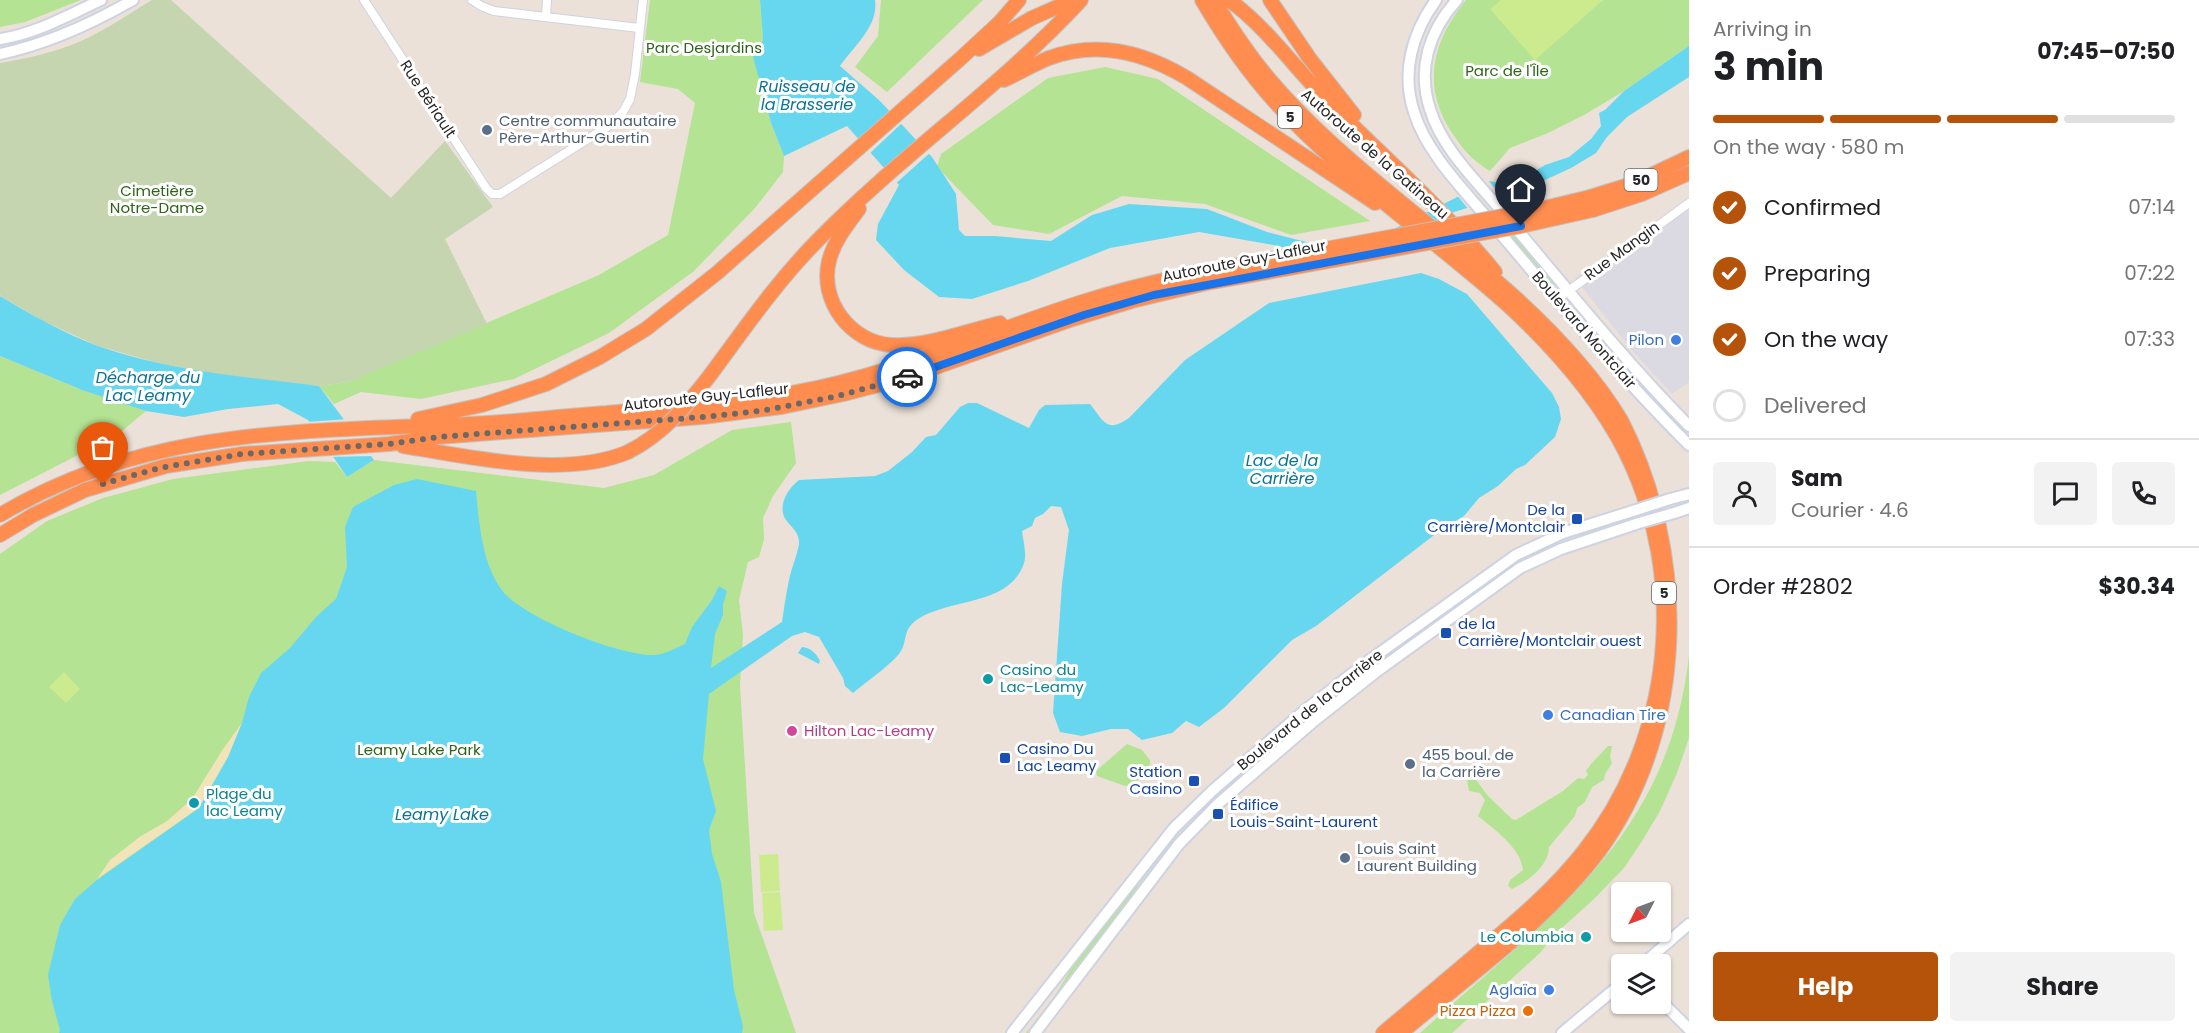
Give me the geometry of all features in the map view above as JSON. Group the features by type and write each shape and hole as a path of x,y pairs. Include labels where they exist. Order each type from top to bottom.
{"highway":[{"path":"374,427 448,413 519,394 555,380 615,349 654,324 706,283 906,107 1000,22 1019,0"},
{"path":"960,59 1032,18 1073,0"},
{"path":"389,444 545,464 589,463 628,452 650,439 666,427 688,403 801,258 820,237 1057,25 1081,0"},
{"name":"Autoroute de la Gatineau","path":"1202,0 1244,64 1277,104 1327,152 1520,302 1562,343 1599,388 1624,426 1647,473 1664,525 1674,574 1676,628 1671,679 1661,725 1647,768 1626,810 1599,851 1539,916 1402,1032"},
{"name":"Autoroute de la Gatineau","path":"1214,0 1243,46 1285,96 1405,212 1412,224 1436,237 1549,346 1590,395 1618,437 1642,489 1658,544 1664,593 1664,646 1657,696 1641,752 1622,794 1593,841 1566,873 1539,900 1383,1033"},
{"path":"1229,0 1245,13 1323,96 1391,160 1458,229 1520,302"},
{"path":"1270,0 1316,68 1391,160"},
{"path":"986,89 1059,54 1088,49 1128,52 1160,63 1186,78 1348,186 1412,224"},
{"name":"Autoroute Guy-Lafleur","path":"1592,204 1689,158"},
{"name":"Autoroute Guy-Lafleur","path":"0,515 60,483 133,457 221,440 374,427 478,423 710,404 787,393 845,381 911,362 1069,306 1160,280 1521,226 1592,204 1642,194 1689,173"},
{"path":"874,188 836,243 828,270 829,288 834,306 848,325 862,336 883,344 910,344 1069,306"},
{"name":"Autoroute Guy-Lafleur","path":"0,535 68,498 141,472 223,456 716,416 816,401 905,378 1063,322 1132,301 1284,263"}],"main road":[{"path":"0,39 50,23 101,0"},
{"path":"0,54 28,48 81,28 133,0"},
{"name":"Boulevard Montclair","path":"1436,0 1420,26 1412,45 1409,75 1414,114 1424,136 1440,161 1556,300 1689,446"},
{"name":"Boulevard Montclair","path":"1456,0 1432,36 1426,58 1424,79 1430,110 1438,129 1473,177 1568,291 1644,379 1689,426"},
{"name":"Boulevard de la Carrière","path":"1012,1033 1174,828 1221,783 1309,707 1367,662 1521,552 1566,532 1689,494"},
{"name":"Boulevard de la Carrière","path":"1035,1033 1179,844 1219,803 1314,721 1376,672 1520,568 1561,549 1689,508"},
{"path":"1654,954 1689,924"},
{"path":"1562,1033 1611,992"},
{"path":"1671,1011 1689,1029"}],"street":[{"name":"Rue Bériault","path":"364,0 486,188 496,194 504,193 618,117 627,105 632,92 639,28"},
{"path":"472,0 494,11 639,28 643,0"},
{"path":"546,16 547,0"},
{"name":"Rue Mangin","path":"1556,300 1689,203"}],"shaded area":[{"path":"1689,199 1689,382 1672,394 1628,346 1575,278"}],"green space":[{"path":"0,0 81,0 25,22 0,27"},
{"name":"Cimetière Notre-Dame","path":"152,0 171,0 391,198 445,141 493,207 445,239 487,324 348,382 319,386 226,376 158,363 98,346 43,321 2,297 0,295 0,63 44,54 80,42"},
{"name":"Parc Desjardins","path":"650,0 760,0 763,40 754,57 771,123 784,156 783,172 755,208 694,271 609,333 514,379 421,399 361,392 334,404 319,386 348,382 599,275 668,235 695,103 678,89 640,82"},
{"path":"881,0 983,0 887,92 855,67 878,36"},
{"name":"Parc de l'Île","path":"1466,0 1689,0 1689,46 1624,91 1584,115 1510,148 1490,171 1480,165 1457,140 1438,104 1434,86 1437,51 1444,34"},
{"path":"1501,0 1603,0 1535,60 1490,9"},
{"path":"1105,67 1158,79 1370,221 1291,235 1205,204 1122,196 1049,234 993,225 937,167 941,154 1048,78"},
{"path":"1515,235 1555,284 1552,286 1510,236"},
{"path":"0,356 77,388 146,411 117,435 0,495"},
{"name":"Leamy Lake Park","path":"791,422 796,463 773,496 763,518 764,539 759,557 748,562 739,600 743,635 740,685 754,913 796,1033 0,1033 0,554 47,521 103,498 173,479 309,461 335,462 347,477 374,460 604,488 654,475 732,430"},
{"path":"1689,655 1689,738 1660,811 1624,868 1554,935 1540,953 1452,1033 1420,1033 1555,912 1594,871 1628,826 1656,776 1677,720"},
{"path":"64,672 80,689 66,703 49,687"},
{"path":"1127,744 1142,750 1150,760 1150,764 1136,783 1125,786 1097,776 1096,771"},
{"path":"1608,746 1612,746 1610,757 1612,763 1604,780 1592,787 1585,802 1577,808 1575,816 1549,847 1541,867 1530,878 1512,889 1508,886 1510,880 1523,870 1521,862 1506,840 1478,816 1485,800 1480,793 1469,791 1466,774 1469,770 1487,795 1512,819 1516,820 1563,791 1578,778 1584,779 1588,775 1586,771 1591,764"},
{"path":"1166,849 1127,903 1026,1033 1056,994 1082,951"},
{"path":"778,854 780,891 761,892 759,855"},
{"path":"780,892 783,930 764,931 762,893"}],"sand":[{"name":"Plage du lac Leamy","path":"242,723 228,758 199,808 97,879 110,860 141,836 167,821 192,799"}],"water":[{"name":"Ruisseau de la Brasserie","path":"760,0 875,0 873,18 869,27 840,66 880,101 932,157 956,194 959,230 965,236 1051,241 1092,215 1129,204 1207,209 1267,232 1318,245 1392,230 1489,181 1510,184 1545,165 1569,157 1591,139 1601,126 1599,113 1624,91 1689,46 1689,77 1627,117 1607,137 1596,153 1571,168 1517,193 1454,212 1392,243 1310,256 1279,246 1199,232 1110,248 1028,281 972,299 939,297 904,270 876,240 878,224 899,185 847,126 784,156 771,123 753,57 763,40"},
{"path":"1421,273 1439,279 1467,294 1552,393 1559,407 1561,419 1555,437 1525,465 1516,469 1498,486 1479,498 1464,516 1442,529 1316,626 1292,640 1224,708 1199,727 1186,721 1172,733 1142,740 1128,729 1111,729 1082,736 1060,732 1053,713 1062,584 1069,530 1061,507 1051,506 1035,518 1032,526 1022,531 1025,559 1017,577 1006,587 992,594 931,612 918,619 909,627 899,654 883,670 853,693 845,686 843,678 819,637 805,632 792,636 709,694 703,759 716,811 709,830 712,854 721,882 734,990 743,1026 742,1033 59,1033 48,975 60,925 75,899 97,880 199,808 228,757 242,723 249,697 261,673 290,648 317,616 336,599 347,567 345,527 353,507 394,485 417,479 476,491 482,542 486,555 501,589 512,600 549,623 572,633 639,654 655,655 685,644 692,627 712,600 719,586 727,591 723,604 723,615 715,634 711,668 782,622 789,580 799,544 797,534 783,515 783,504 787,493 799,480 875,476 888,471 912,452 926,437 936,435 960,407 968,403 977,403 1029,428 1039,410 1045,405 1090,404 1102,420 1115,425 1129,418 1185,360 1269,303"},
{"name":"Décharge du Lac Leamy","path":"0,296 73,335 125,355 207,372 319,386 374,460 347,477 308,420 278,404 228,409 184,417 146,411 82,390 0,356"},
{"path":"802,647 815,653 820,661 819,664 798,653"}],"pier":[{"path":"892,109 903,122 868,155 856,141"},
{"path":"920,140 931,152 894,185 883,172"},
{"path":"1487,179 1505,200 1469,210 1456,194"},
{"path":"349,419 375,456 328,457 306,422"}],"way so far":[{"path":"103,484 141,472 194,460 242,454 389,444 438,437 760,411 834,397 907,377"}],"place":[{"name":"Centre communautaire Père-Arthur-Guertin","path":"487,130"},
{"name":"Pilon","path":"1676,340"},
{"name":"De la Carrière/Montclair","path":"1577,519"},
{"name":"de la Carrière/Montclair ouest","path":"1446,633"},
{"name":"Casino du Lac-Leamy","path":"988,679"},
{"name":"Canadian Tire","path":"1548,715"},
{"name":"Hilton Lac-Leamy","path":"792,731"},
{"name":"Casino Du Lac Leamy","path":"1005,758"},
{"name":"455 boul. de la Carrière","path":"1410,764"},
{"name":"Station Casino","path":"1194,781"},
{"name":"Plage du lac Leamy","path":"194,803"},
{"name":"Édifice Louis-Saint-Laurent","path":"1218,814"},
{"name":"Louis Saint Laurent Building","path":"1345,858"},
{"name":"Le Columbia","path":"1586,937"},
{"name":"Aglaïa","path":"1549,990"},
{"name":"Pizza Pizza","path":"1528,1011"}],"route":[{"path":"907,377 1084,315 1154,295 1521,226"}],"water label":[{"name":"Lac de la Carrière","path":"1282,469"},
{"name":"Leamy Lake","path":"442,814"}]}
